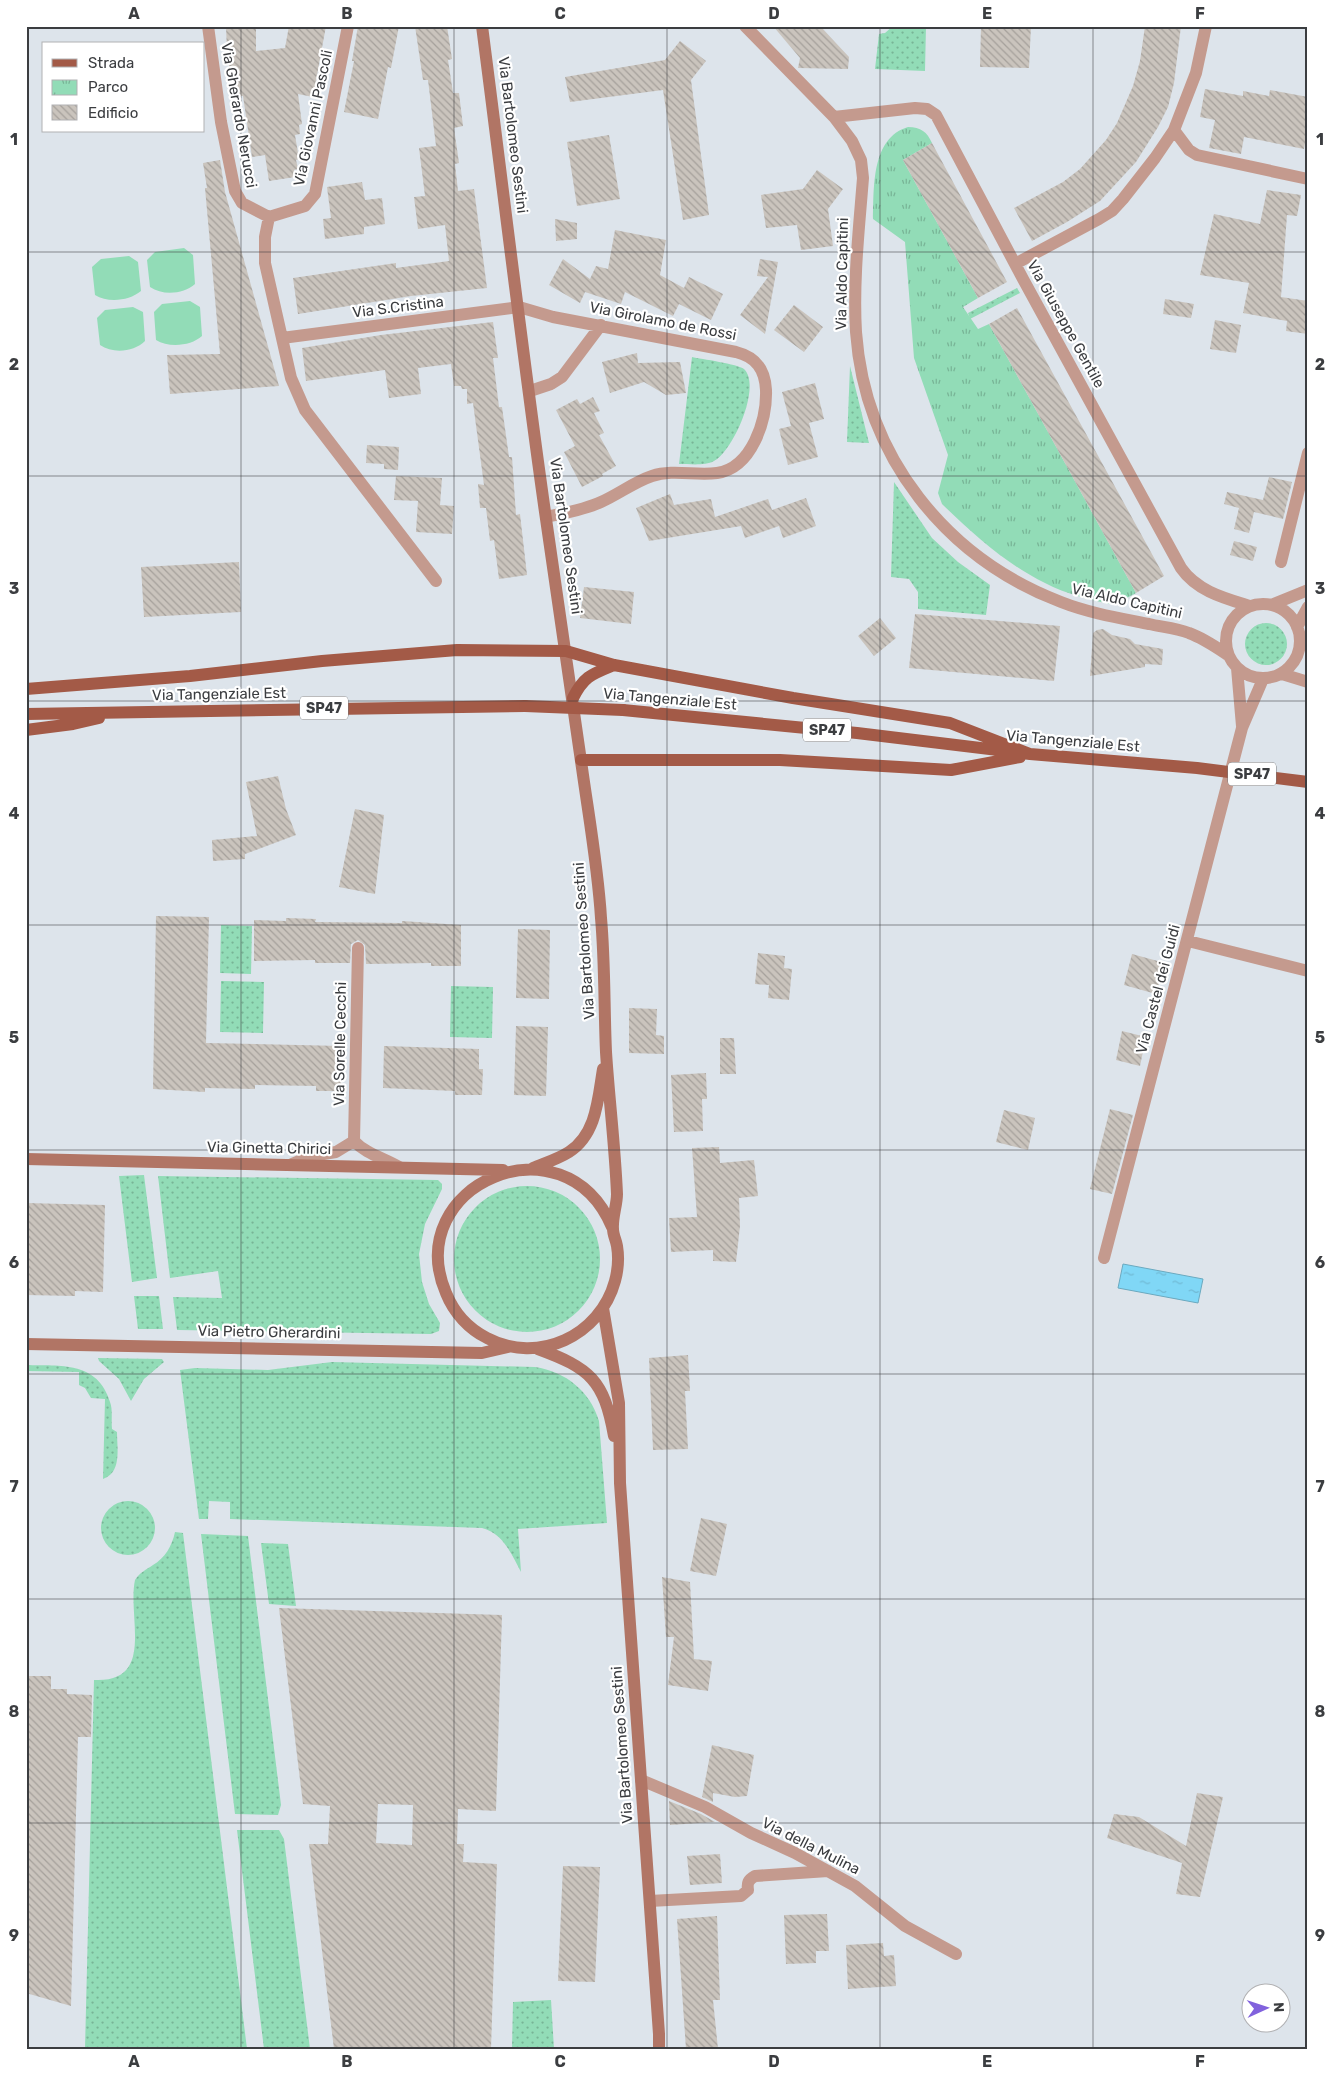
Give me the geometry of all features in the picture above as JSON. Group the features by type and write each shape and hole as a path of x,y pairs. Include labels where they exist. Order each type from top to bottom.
{"main road":[{"name":"Via Bartolomeo Sestini","path":"482,26 546,517 573,698 601,912 606,1052"},
{"path":"26,689 190,676 322,661 457,650 566,651 614,665 793,698 950,723 1030,754"},
{"path":"573,698 581,683 594,673 614,665"},
{"name":"Via Tangenziale Est","path":"26,714 525,706 624,710 858,733 1030,754 1231,772 1308,782"},
{"path":"26,730 73,724 123,712"},
{"path":"581,760 780,760 951,770 1030,754"},
{"path":"531,1169 570,1152 584,1138 594,1119 606,1052"},
{"path":"606,1052 617,1196 612,1227"},
{"name":"Via Ginetta Chirici","path":"26,1158 511,1171"},
{"path":"531,1169 553,1172 580,1186 596,1200 612,1227 616,1243 617,1269 611,1293 603,1308 590,1324 574,1336 555,1344 535,1348 510,1346 496,1342 482,1335 459,1315 444,1288 439,1258 444,1228 459,1202 482,1182 511,1171 531,1169"},
{"path":"603,1308 619,1403 620,1429 618,1454"},
{"name":"Via Pietro Gherardini","path":"26,1344 482,1354 510,1346"},
{"path":"535,1348 573,1364 588,1375 596,1384 609,1409 618,1454"},
{"name":"Via Bartolomeo Sestini","path":"618,1454 659,2034"},
{"path":"659,2034 659,2049"},
{"path":"659,2034 665,2049"}],"street":[{"name":"Via Gherardo Nerucci","path":"208,26 219,113 235,192 242,203 269,217"},
{"name":"Via Giovanni Pascoli","path":"269,217 305,206 314,194 348,26"},
{"name":"Via Aldo Capitini","path":"745,26 834,117 857,148 862,170 855,308 856,334 861,363 872,407 886,446 901,474 936,520 963,545 998,571 1022,585 1062,603 1087,611 1191,633 1228,655"},
{"path":"1015,264 1081,230 1112,211 1134,186 1174,130 1196,74 1206,26"},
{"name":"Via Giuseppe Gentile","path":"834,117 915,108 931,111 939,119 1015,264 1181,568 1194,583 1208,592 1250,606"},
{"path":"1174,130 1189,150 1197,155 1308,179"},
{"path":"269,217 264,238 265,263 291,378 305,410 436,581"},
{"name":"Via Girolamo de Rossi","path":"519,307 553,317 748,355 756,361 765,378 766,396 762,420 749,451 730,468 718,473 673,472 657,474 639,480 600,503 546,517"},
{"name":"Via S.Cristina","path":"282,338 519,307"},
{"path":"530,391 557,381 562,377 601,325"},
{"path":"1281,562 1308,452"},
{"path":"1271,605 1308,590"},
{"path":"1300,646 1296,660 1282,674 1263,679 1249,676 1237,668 1228,655 1226,639 1230,624 1236,615 1250,606 1271,605 1285,611 1297,627 1300,646 1308,659"},
{"path":"1297,627 1308,607"},
{"name":"Via Castel dei Guidi","path":"1237,668 1242,728"},
{"path":"1282,674 1308,682"},
{"name":"Via Castel dei Guidi","path":"1104,1258 1242,728 1263,679"},
{"path":"1188,941 1308,971"},
{"name":"Via Sorelle Cecchi","path":"354,1141 358,948"},
{"path":"292,1164 311,1156 336,1152 354,1141 364,1150 383,1157 399,1167"},
{"name":"Via della Mulina","path":"641,1780 705,1807 828,1871 855,1886 905,1926 956,1954"},
{"path":"650,1901 741,1896 748,1890 750,1879 755,1876 828,1871"}],"green space":[{"path":"893,26 926,26 925,71 875,69 879,34 885,33"},
{"path":"908,127 923,131 932,143 903,160 978,298 963,307 978,329 989,324 1136,593 1114,605 1088,599 1053,587 1017,567 990,548 942,504 938,493 948,455 914,358 905,242 873,219 875,179 881,153 887,142 896,133"},
{"path":"184,248 193,255 195,284 185,290 173,293 161,292 150,287 147,260 155,252"},
{"path":"129,256 138,262 141,291 131,297 118,300 100,298 95,295 92,267 101,259"},
{"path":"1017,288 1020,293 970,319 968,313"},
{"path":"190,301 200,307 202,336 192,342 180,345 161,343 156,340 154,312 162,304"},
{"path":"133,307 143,312 145,341 135,348 117,351 100,345 97,318 105,310"},
{"path":"692,357 740,367 744,369 749,377 750,389 747,403 737,432 721,455 714,461 706,464 679,464"},
{"path":"850,366 869,443 847,442"},
{"path":"894,482 932,538 958,562 990,585 986,615 918,609 918,592 909,579 891,577"},
{"path":"1266,623 1281,629 1287,644 1281,659 1266,665 1251,659 1245,644 1251,629"},
{"path":"221,925 252,926 251,974 220,973"},
{"path":"221,981 264,982 263,1033 220,1032"},
{"path":"451,986 493,987 492,1038 450,1037"},
{"path":"144,1175 157,1278 132,1282 119,1176"},
{"path":"158,1176 438,1180 442,1184 442,1189 425,1224 419,1254 422,1282 429,1304 440,1323 439,1331 431,1334 177,1330 173,1297 222,1298 218,1271 170,1278"},
{"path":"527,1186 555,1191 579,1207 595,1231 600,1259 595,1287 579,1311 555,1327 527,1332 499,1327 475,1311 459,1287 454,1259 459,1231 475,1207 499,1191"},
{"path":"134,1296 159,1296 163,1329 138,1329"},
{"path":"98,1358 162,1359 164,1362 144,1379 131,1401 119,1379"},
{"path":"332,1362 535,1367 557,1373 566,1378 583,1392 590,1401 599,1421 607,1523 518,1529 521,1572 501,1540 496,1535 482,1528 230,1519 230,1502 209,1501 208,1519 199,1519 180,1370 195,1368 268,1370"},
{"path":"26,1365 52,1365 76,1368 97,1379 111,1405 112,1429 117,1432 118,1452 116,1466 109,1476 103,1479 105,1399 91,1398 85,1388 79,1385 79,1372 26,1371"},
{"path":"123,1501 133,1501 147,1509 153,1518 155,1528 153,1538 147,1547 133,1555 123,1555 113,1550 106,1543 101,1533 101,1523 106,1513 113,1506"},
{"path":"175,1532 183,1533 247,2049 85,2049 94,1680 113,1678 125,1671 132,1659 135,1645 133,1595 135,1580 164,1555 170,1547"},
{"path":"201,1534 248,1536 281,1805 278,1815 235,1814"},
{"path":"261,1543 288,1544 296,1606 269,1604"},
{"path":"237,1830 279,1830 284,1839 310,2049 264,2049"},
{"path":"551,2000 554,2049 512,2049 513,2002"}],"water":[{"path":"1123,1264 1203,1279 1198,1303 1118,1288"}],"building":[{"path":"226,26 256,26 256,51 285,48 289,26 326,26 313,97 298,94 302,124 299,125 300,134 295,135 299,159 296,160 298,169 294,170 295,177 269,181 265,155 252,157 243,96 230,97 227,74 230,73"},
{"path":"358,26 399,26 391,68 388,67 378,119 344,112 354,61 352,61"},
{"path":"415,26 447,26 452,59 448,60 453,93 459,93 463,126 454,128 459,163 455,164 458,191 474,189 487,288 411,296 298,314 293,278 396,263 396,268 449,261 445,225 418,229 414,197 425,196 419,148 436,146 428,80 423,80"},
{"path":"773,26 820,26 849,57 848,69 798,68 800,58"},
{"path":"981,26 1031,26 1029,68 980,67"},
{"path":"1145,26 1181,26 1174,83 1168,107 1158,127 1136,162 1100,201 1032,241 1014,208 1063,182 1080,169 1106,140 1117,123 1133,86 1140,61"},
{"path":"680,41 706,61 691,80 709,215 683,220 663,90 570,102 565,77 665,60"},
{"path":"1205,89 1243,96 1243,91 1269,96 1270,90 1308,97 1308,138 1306,138 1304,149 1244,137 1241,154 1209,148 1215,120 1200,117"},
{"path":"609,135 620,199 577,206 567,142"},
{"path":"932,143 1007,282 978,298 903,160"},
{"path":"220,160 225,192 279,386 170,394 167,355 220,354 205,188 207,188 203,163"},
{"path":"817,170 843,189 828,209 833,246 801,250 797,225 766,228 761,195 803,189"},
{"path":"362,182 365,200 382,198 385,224 364,227 364,234 325,239 323,219 331,218 327,187"},
{"path":"1267,190 1301,195 1297,216 1287,215 1281,297 1308,301 1308,334 1286,331 1287,321 1243,313 1249,283 1200,275 1214,214 1260,224"},
{"path":"555,219 577,223 577,239 556,241"},
{"path":"615,230 666,240 660,275 684,288 689,277 723,294 711,320 679,304 673,316 625,292 621,304 585,292 580,303 549,285 563,259 590,279 596,266 608,269"},
{"path":"760,259 778,262 765,334 740,315 768,277 757,276"},
{"path":"1165,299 1194,304 1191,318 1163,314"},
{"path":"794,305 823,327 804,352 774,330"},
{"path":"1017,308 1164,576 1136,593 989,324"},
{"path":"1215,320 1241,325 1236,353 1210,349"},
{"path":"493,322 498,358 493,358 499,407 502,407 509,457 512,457 516,515 520,514 527,575 499,579 494,540 490,541 486,508 480,508 478,484 484,485 473,403 467,404 467,389 462,389 461,386 454,386 451,364 418,368 421,394 389,398 385,370 306,381 302,348 381,335"},
{"path":"637,353 638,363 680,362 686,393 666,395 644,382 610,393 602,362"},
{"path":"815,383 824,419 809,423 818,457 788,465 779,429 791,426 782,392"},
{"path":"593,397 600,411 594,413 604,433 599,435 616,466 602,474 603,476 582,487 564,452 575,446 556,410 577,399 580,404"},
{"path":"367,445 399,447 398,470 384,469 384,464 366,463"},
{"path":"396,476 442,478 440,505 454,506 452,534 416,532 418,501 394,500"},
{"path":"1269,477 1292,482 1283,519 1254,512 1249,533 1234,529 1239,508 1224,504 1227,492 1263,500"},
{"path":"670,494 674,505 711,499 715,517 768,499 772,510 806,498 816,526 783,538 779,526 745,538 741,526 649,541 636,508"},
{"path":"1234,541 1257,547 1253,561 1230,555"},
{"path":"239,562 241,612 144,617 141,567"},
{"path":"584,587 634,592 631,624 580,618"},
{"path":"915,614 1060,626 1054,681 909,668"},
{"path":"880,618 896,638 874,656 858,636"},
{"path":"1103,629 1112,635 1130,639 1135,644 1163,649 1162,665 1145,664 1145,667 1090,676 1093,633"},
{"path":"278,776 286,809 296,835 245,854 245,859 213,861 212,840 257,836 246,782"},
{"path":"355,809 384,815 375,894 339,887"},
{"path":"156,916 209,917 206,1043 342,1046 341,1091 316,1091 316,1086 255,1085 255,1089 205,1088 205,1092 153,1089"},
{"path":"286,918 316,919 315,922 402,923 402,921 461,925 461,966 431,966 431,963 366,964 365,945 358,940 351,944 350,963 315,963 315,960 254,961 254,920 286,921"},
{"path":"518,929 550,930 549,999 516,998"},
{"path":"758,953 785,956 784,968 792,969 789,1000 768,998 769,985 755,984"},
{"path":"1132,954 1165,963 1156,994 1124,985"},
{"path":"629,1008 657,1009 656,1035 664,1036 664,1054 629,1053"},
{"path":"516,1026 548,1027 546,1096 514,1095"},
{"path":"1122,1031 1146,1037 1140,1066 1116,1060"},
{"path":"720,1038 734,1038 736,1074 720,1074"},
{"path":"384,1046 479,1049 479,1069 483,1069 482,1095 455,1095 455,1091 383,1088"},
{"path":"706,1073 707,1099 702,1099 703,1131 674,1132 671,1075"},
{"path":"1110,1109 1133,1115 1112,1194 1090,1189"},
{"path":"1004,1110 1035,1118 1028,1150 996,1142"},
{"path":"719,1147 720,1163 754,1160 758,1196 739,1198 740,1226 736,1262 713,1261 713,1250 671,1252 669,1218 697,1217 692,1148"},
{"path":"26,1203 105,1205 103,1292 75,1291 75,1296 26,1295"},
{"path":"688,1355 690,1391 685,1391 688,1449 653,1450 649,1358"},
{"path":"701,1518 727,1524 716,1576 690,1571"},
{"path":"662,1577 690,1582 694,1659 712,1661 708,1691 668,1685 674,1637 666,1637"},
{"path":"279,1608 502,1615 496,1811 458,1809 457,1844 464,1844 463,1862 497,1864 491,2049 334,2049 309,1844 328,1844 330,1806 303,1804","holes":["378,1804 413,1805 412,1845 376,1843"]},
{"path":"26,1676 51,1676 51,1689 67,1689 67,1694 92,1695 91,1737 78,1737 71,2006 26,1993"},
{"path":"712,1745 754,1755 747,1796 735,1797 713,1793 713,1802 702,1797"},
{"path":"1197,1793 1223,1797 1200,1897 1176,1894 1182,1863 1107,1838 1114,1814 1139,1817 1186,1846"},
{"path":"669,1801 701,1814 715,1822 670,1825"},
{"path":"720,1854 722,1883 690,1885 687,1856"},
{"path":"563,1866 600,1867 595,1982 558,1981"},
{"path":"827,1914 829,1951 816,1951 816,1963 786,1964 784,1915"},
{"path":"717,1916 720,2000 713,2000 718,2049 686,2049 677,1919"},
{"path":"883,1943 884,1956 894,1955 896,1986 848,1989 846,1945"}]}
